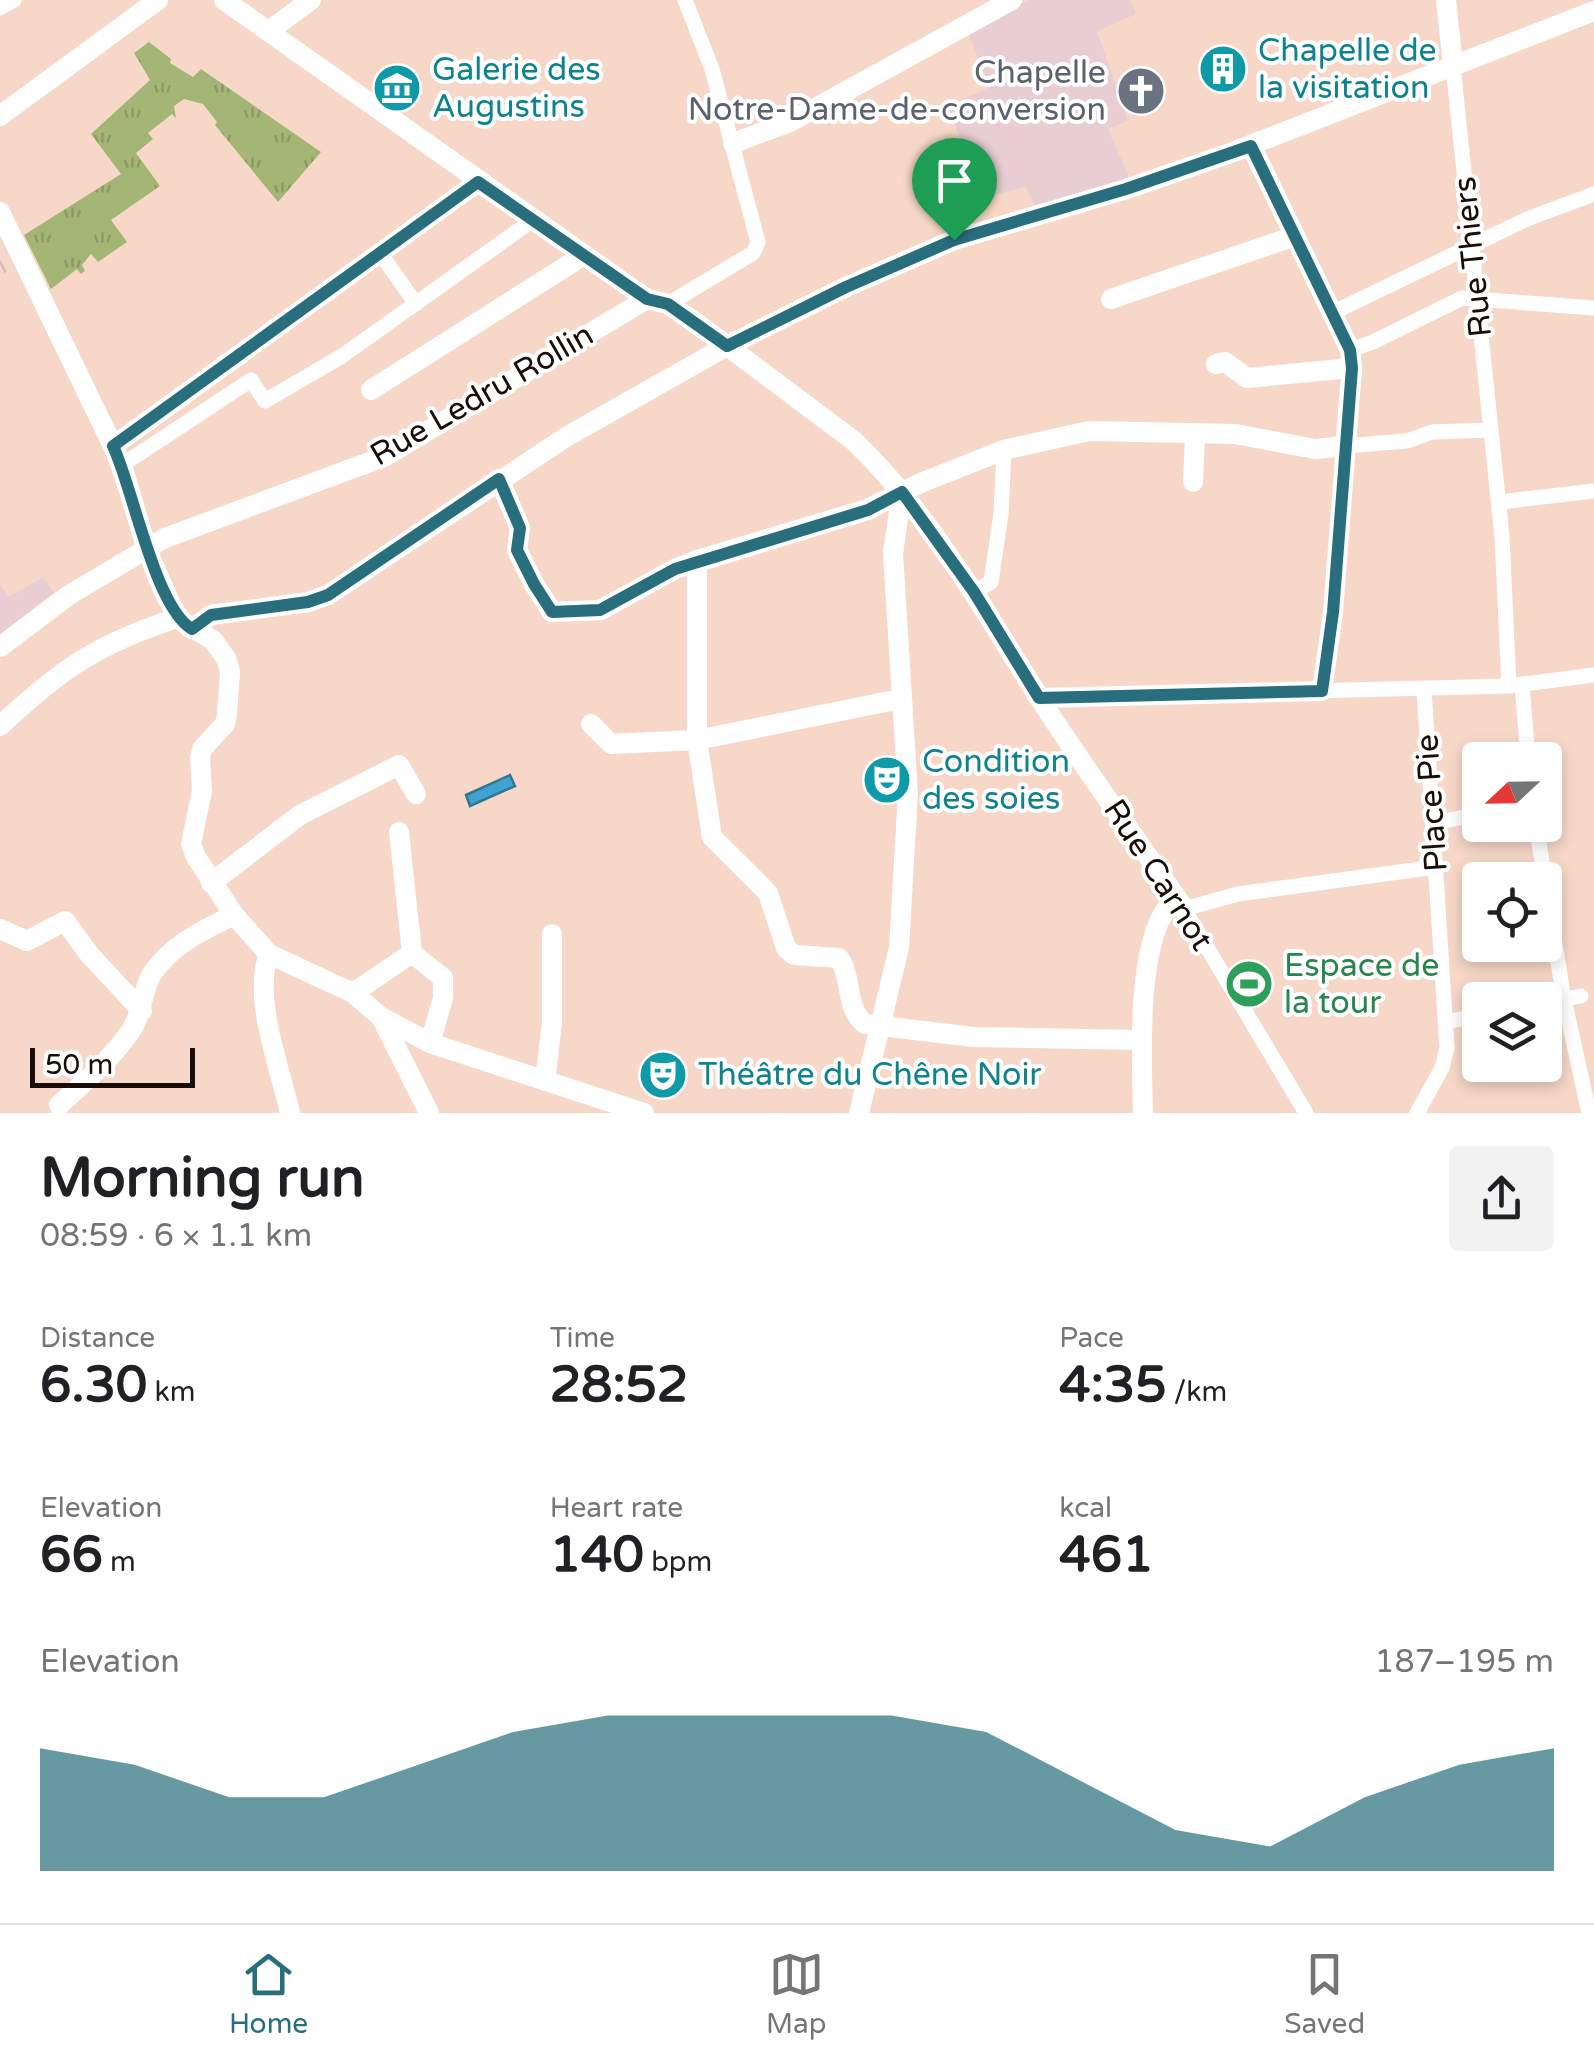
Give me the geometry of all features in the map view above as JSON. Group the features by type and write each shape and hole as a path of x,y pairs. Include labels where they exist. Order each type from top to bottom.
{"street":[{"path":"0,8 14,0"},
{"path":"0,116 158,0"},
{"name":"Rue Carnot","path":"224,0 584,256 727,346 854,441 902,492 974,592 1039,698 1180,904 1306,1113"},
{"path":"270,30 311,0"},
{"path":"658,301 753,253 758,242 712,70 685,0"},
{"name":"Rue Thiers","path":"1446,0 1499,508"},
{"path":"733,143 790,122 1006,1"},
{"path":"0,726 42,685 84,656 211,615 308,602 328,595 566,437 727,346 846,287 954,240 1126,189 1251,146 1594,11"},
{"path":"1251,146 1351,359 1333,612 1322,691"},
{"path":"117,455 478,182"},
{"path":"1332,313 1528,219 1594,194"},
{"path":"0,212 11,259 117,455 146,550 184,623 222,650 238,672 225,724 202,749 202,791 192,844 234,914 269,954 353,993 381,1017 430,1043 644,1113"},
{"path":"117,455 251,380 265,401 342,356 533,220"},
{"path":"1110,299 1294,236"},
{"path":"380,253 416,304"},
{"path":"371,390 584,256"},
{"path":"1216,364 1225,362 1247,378 1351,359 1373,342 1448,303 1477,298 1594,308"},
{"name":"Rue Ledru Rollin","path":"0,648 69,596 164,538 386,456 658,301"},
{"path":"499,479 520,528 517,550 552,612 600,610 698,560 868,510 1004,450 1089,431 1235,434 1315,449 1408,441 1432,432 1491,430"},
{"path":"1193,482 1194,436"},
{"path":"974,592 991,582 1001,514 1004,450"},
{"path":"1525,742 1499,508 1594,490"},
{"path":"858,1113 900,948 908,793 893,554 902,492"},
{"path":"698,560 697,740 712,837 768,892 786,948 794,955 840,958 850,1001 858,1019 865,1024 972,1037 1141,1040"},
{"path":"1039,698 1424,689 1516,685 1594,675"},
{"name":"Place Pie","path":"1417,1113 1442,1068 1447,1048 1424,689"},
{"path":"591,724 611,744 697,740 900,699"},
{"path":"212,882 300,815 399,765 416,794"},
{"path":"1433,823 1462,817"},
{"path":"399,832 412,953 443,978 443,998 430,1043"},
{"path":"1144,1113 1141,1040 1150,943 1167,905 1436,867"},
{"path":"52,1109 85,1083 132,1031 152,974 188,938 234,914"},
{"path":"0,929 27,941 65,921 89,954 142,1011"},
{"path":"545,1081 552,1024 552,934"},
{"path":"353,993 412,953"},
{"path":"269,954 263,970 263,992 290,1113"},
{"path":"1562,954 1589,1113"},
{"path":"1562,999 1572,997"},
{"path":"381,1017 429,1113"},
{"path":"1446,1022 1462,1019"}],"shaded area":[{"path":"1028,0 1130,0 1136,14 1097,31 1128,121 1108,129 1130,179 1036,208 1026,187 983,198 947,106 990,87 967,31"},
{"path":"43,577 54,592 0,634 0,584 9,597"}],"green space":[{"path":"149,42 171,59 170,63 193,77 201,69 321,152 278,202 215,125 217,122 203,104 184,99 174,106 176,118 172,114 148,133 153,139 136,153 160,186 111,220 127,242 98,262 91,254 82,265 85,271 81,274 77,269 51,289 24,235 121,174 91,134 150,80 134,53"}],"water":[{"path":"510,775 515,786 470,806 466,795"}],"place":[{"name":"Chapelle de la visitation","path":"1223,69"},
{"name":"Galerie des Augustins","path":"397,88"},
{"name":"Chapelle Notre-Dame-de-conversion","path":"1141,91"},
{"name":"Condition des soies","path":"887,780"},
{"name":"Espace de la tour","path":"1249,984"},
{"name":"Théâtre du Chêne Noir","path":"663,1075"}],"route":[{"path":"1251,146 1350,350 1352,368 1333,612 1322,691 1039,698 974,592 902,492 868,510 698,560 600,610 552,612 517,550 520,528 499,479 328,595 308,602 211,615 192,629 177,618 146,550 128,481 113,446 478,182 647,299 668,304 727,346 846,287 954,240 1126,189 1251,146"}]}
